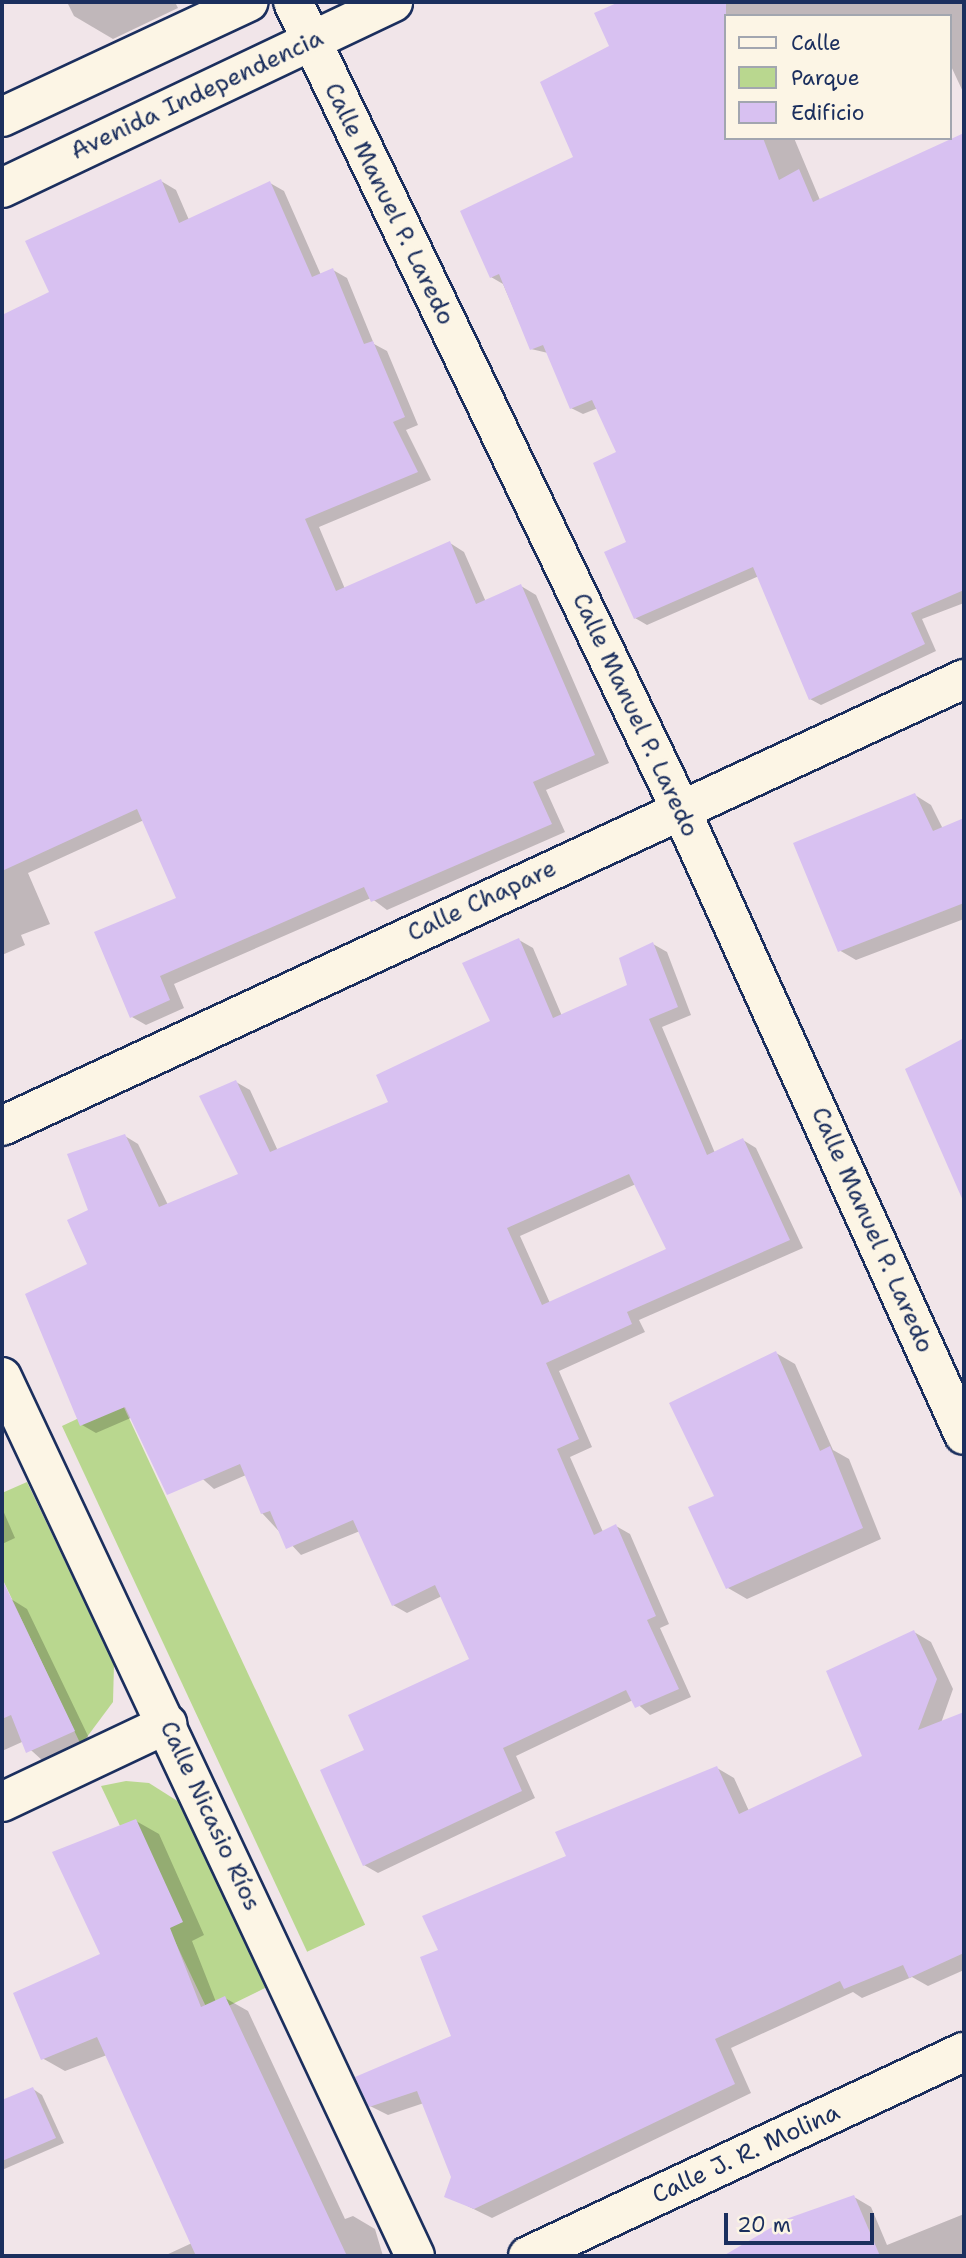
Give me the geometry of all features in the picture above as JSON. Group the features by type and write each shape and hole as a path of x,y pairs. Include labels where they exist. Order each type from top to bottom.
{"street":[{"path":"2,117 249,2"},
{"name":"Calle Manuel P. Laredo","path":"293,2 680,808 964,1435"},
{"name":"Avenida Independencia","path":"2,188 393,2"},
{"name":"Calle Chapare","path":"2,1126 680,808 964,679"},
{"name":"Calle Nicasio Ríos","path":"2,1377 415,2256"},
{"path":"2,1802 167,1724"},
{"name":"Calle J. R. Molina","path":"528,2256 964,2052"}],"green space":[{"path":"120,1399 365,1925 307,1952 62,1426"},
{"path":"27,1482 114,1664 113,1702 81,1745 2,1578 2,1493"},
{"path":"126,1781 149,1783 179,1802 267,1987 210,2015 101,1786"}],"building":[{"path":"619,2 726,2 724,140 764,140 779,180 799,169 813,202 964,133 964,590 911,613 925,644 809,700 753,567 634,619 604,552 626,542 593,463 616,452 592,400 570,409 543,345 530,350 499,274 490,278 460,211 573,157 540,82 609,46 594,13"},
{"path":"161,179 179,223 270,181 312,277 333,268 364,344 373,341 405,417 393,422 418,472 305,519 336,591 450,541 476,604 521,584 595,755 533,782 552,824 371,902 364,887 160,976 170,1000 130,1018 94,932 176,898 137,809 2,871 2,315 49,292 25,241"},
{"path":"915,793 933,831 964,818 964,903 838,952 793,843"},
{"path":"519,938 553,1018 627,985 619,958 653,942 678,1007 649,1019 707,1155 743,1138 790,1240 627,1312 632,1324 546,1363 579,1439 557,1449 594,1535 616,1524 656,1616 647,1620 679,1689 635,1708 626,1690 503,1748 522,1791 363,1866 320,1770 364,1750 348,1715 469,1659 435,1585 392,1606 353,1520 286,1549 270,1511 261,1514 240,1464 167,1495 125,1407 80,1426 25,1294 87,1264 67,1220 88,1210 67,1154 125,1134 159,1207 238,1174 199,1096 236,1080 270,1152 388,1102 376,1075 490,1021 462,963","holes":["629,1174 666,1249 542,1305 507,1228"]},
{"path":"964,1038 964,1203 905,1069"},
{"path":"776,1351 820,1451 830,1446 863,1528 726,1589 688,1507 714,1496 669,1403"},
{"path":"2,1579 75,1731 26,1753 11,1715 2,1719"},
{"path":"914,1630 937,1679 918,1730 964,1712 964,1953 909,1978 903,1965 844,1989 840,1981 715,2039 735,2084 474,2209 444,2197 451,2177 417,2091 369,2107 355,2077 451,2036 420,1957 438,1950 422,1916 566,1856 555,1832 717,1766 739,1814 862,1756 826,1671"},
{"path":"136,1819 183,1922 170,1928 201,2007 225,1996 347,2256 196,2256 97,2037 41,2060 13,1993 100,1954 52,1852"},
{"path":"33,2087 56,2138 2,2161 2,2100"},
{"path":"854,2195 880,2256 723,2256 786,2219"}]}
